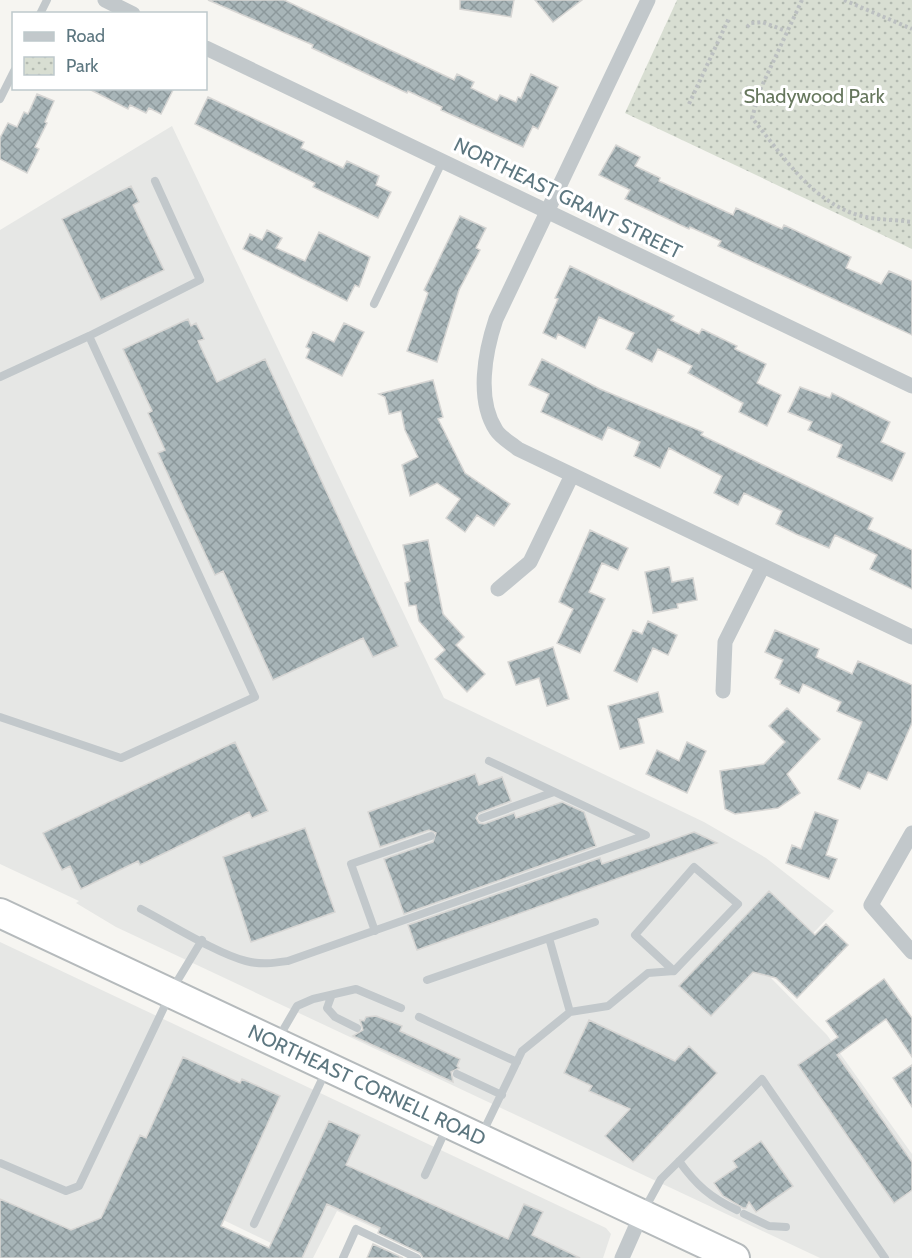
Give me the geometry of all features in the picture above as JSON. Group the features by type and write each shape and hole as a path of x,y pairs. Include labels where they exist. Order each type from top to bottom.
{"highway":[{"name":"NORTHEAST CORNELL ROAD","path":"0,913 642,1215 718,1255"}],"street":[{"path":"105,0 130,12"},
{"path":"648,0 496,319 488,341 486,407 497,432 518,449 912,637"},
{"name":"NORTHEAST GRANT STREET","path":"207,48 912,386"},
{"path":"498,589 530,562 572,475"},
{"path":"723,692 725,642 763,566"},
{"path":"912,833 871,905 912,952"},
{"path":"622,1258 642,1215"}],"lane":[{"path":"0,99 12,74"},
{"path":"374,304 442,162"},
{"path":"0,377 89,336 200,280 155,181"},
{"path":"0,717 121,758 255,698 89,336"},
{"path":"141,909 245,961 267,964 288,961 646,835 489,761"},
{"path":"482,818 554,792"},
{"path":"375,931 351,864 431,836"},
{"path":"480,1138 522,1051 570,1012 608,1006 648,973 674,970 738,904 694,867 635,935 674,970"},
{"path":"427,980 595,922"},
{"path":"549,938 570,1012"},
{"path":"0,1163 66,1191 79,1186 171,993 202,940"},
{"path":"277,1042 291,1013 297,1006 313,999 331,997 347,989 356,989 401,1008"},
{"path":"331,997 327,1008 331,1015 357,1028"},
{"path":"419,1017 517,1062"},
{"path":"254,1224 328,1066"},
{"path":"457,1074 501,1095"},
{"path":"642,1215 661,1179 762,1079 885,1258"},
{"path":"425,1175 449,1124"},
{"path":"680,1161 694,1183 714,1200 769,1226 786,1227"},
{"path":"343,1258 356,1229 417,1258"}],"path":[{"path":"802,0 760,90 752,118 808,187 832,203 865,217 912,222"},
{"path":"844,0 912,29"},
{"path":"689,104 729,18"},
{"path":"747,27 751,22 762,22 786,31"}],"shaded area":[{"path":"172,126 444,698 704,822 766,858 834,911 771,978 827,1035 912,1154 912,1258 820,1258 116,927 76,903 79,901 0,864 0,230"},
{"path":"0,942 606,1228 611,1234 603,1258 440,1258 337,1211 313,1258 302,1258 180,1199 0,1258"}],"green space":[{"name":"Shadywood Park","path":"677,0 912,0 912,249 625,113"}],"building":[{"path":"208,0 284,0 454,80 457,74 474,82 471,88 497,101 500,95 516,102 518,97 521,98 531,74 558,87 538,129 533,126 523,147 441,110 442,107 408,91 407,93 312,48 313,45"},
{"path":"460,0 514,0 511,17 460,9"},
{"path":"535,0 582,0 553,22"},
{"path":"91,90 173,90 161,114 149,108 146,113 130,105 128,109"},
{"path":"37,94 54,101 45,122 47,123 35,147 39,149 27,173 0,159 0,138 8,123 17,127 24,112 28,114"},
{"path":"208,97 304,142 301,148 343,168 347,161 379,176 376,185 391,192 378,218 313,187 315,183 195,124"},
{"path":"616,145 640,157 635,166 660,178 659,181 733,215 736,208 782,229 784,225 851,257 846,268 881,284 889,271 912,281 912,335 718,246 721,241 690,227 689,229 625,199 630,190 599,175"},
{"path":"131,186 139,202 133,205 164,270 101,300 62,219"},
{"path":"460,216 486,228 476,248 480,250 459,290 437,362 407,351 428,293 424,290"},
{"path":"267,230 282,238 276,248 305,261 319,232 370,257 359,287 355,285 347,301 243,249 250,234 262,240"},
{"path":"570,266 674,316 671,320 699,334 702,329 737,346 735,349 766,364 757,383 781,395 767,426 739,412 743,403 688,373 692,366 658,349 652,362 626,349 634,333 599,317 585,348 558,334 556,339 543,333 558,299 555,298"},
{"path":"188,319 191,326 196,323 204,339 198,341 217,382 265,359 398,646 373,657 363,638 273,680 223,571 215,575 158,453 165,450 148,413 152,411 123,349"},
{"path":"344,323 364,332 342,376 306,358 310,349 306,347 313,332 334,342"},
{"path":"542,359 600,389 703,432 701,435 873,518 868,529 912,550 912,589 870,569 877,555 835,535 829,548 796,534 776,524 782,511 744,493 738,505 714,493 722,476 669,448 660,468 634,456 640,442 608,427 602,440 541,412 549,394 529,385"},
{"path":"433,380 443,417 438,419 465,473 510,504 494,526 477,515 465,532 446,518 460,499 437,483 410,496 402,465 418,457 405,430 401,411 389,414 385,397 379,394"},
{"path":"800,387 830,398 832,393 890,422 881,442 905,453 892,481 837,457 842,445 808,430 812,422 788,412"},
{"path":"590,530 628,548 618,570 602,563 589,592 605,599 580,653 557,643 573,609 559,602"},
{"path":"428,540 443,614 464,637 456,645 485,674 467,692 435,659 445,650 419,621 416,605 409,606 405,583 410,581 403,545"},
{"path":"669,567 672,582 693,578 697,600 677,604 678,608 653,613 645,572"},
{"path":"648,621 677,635 668,655 653,648 637,682 614,671 633,630 642,634"},
{"path":"775,630 819,649 816,657 852,674 858,661 912,685 912,723 887,780 868,772 860,789 838,779 862,722 837,711 841,702 803,684 799,693 780,684 781,681 775,678 783,660 765,652"},
{"path":"553,647 569,699 547,706 539,678 516,685 508,662"},
{"path":"658,692 663,712 638,719 644,743 620,749 608,706"},
{"path":"787,708 820,739 787,774 800,793 778,808 735,814 725,809 720,771 764,764 785,742 769,726"},
{"path":"235,742 268,811 252,818 249,812 140,865 138,861 81,889 70,866 62,870 43,833"},
{"path":"687,742 706,751 687,793 646,774 657,750 679,761"},
{"path":"475,774 479,785 502,777 511,801 479,813 476,818 479,823 484,824 514,813 516,818 562,802 584,812 596,846 404,914 384,859 433,842 436,833 429,830 380,847 368,812"},
{"path":"815,812 838,820 826,855 837,859 829,879 786,863 792,845 801,849"},
{"path":"305,828 335,912 251,942 223,857"},
{"path":"694,832 717,843 417,950 408,925 600,858 602,864"},
{"path":"769,891 815,935 826,924 848,945 797,998 776,978 753,972 711,1016 679,986"},
{"path":"884,979 912,1018 912,1057 886,1019 837,1055 912,1162 912,1190 894,1203 798,1065 838,1037 826,1021"},
{"path":"376,1016 402,1026 400,1031 460,1059 457,1066 459,1068 451,1072 453,1082 353,1036 363,1030 360,1020 364,1021 366,1017"},
{"path":"589,1020 675,1061 689,1046 717,1073 633,1162 605,1136 630,1109 589,1091 592,1086 564,1073"},
{"path":"183,1057 240,1083 242,1079 280,1096 221,1226 269,1248 329,1121 360,1135 346,1165 508,1239 524,1204 543,1212 532,1235 580,1258 423,1258 420,1253 378,1233 380,1228 327,1204 302,1258 0,1258 0,1199 71,1230 101,1218 140,1135 146,1138"},
{"path":"912,1065 912,1107 893,1078"},
{"path":"761,1141 793,1186 756,1212 749,1202 746,1208 743,1208 723,1196 714,1183 737,1167 733,1161"},
{"path":"373,1244 403,1258 367,1258"}]}
